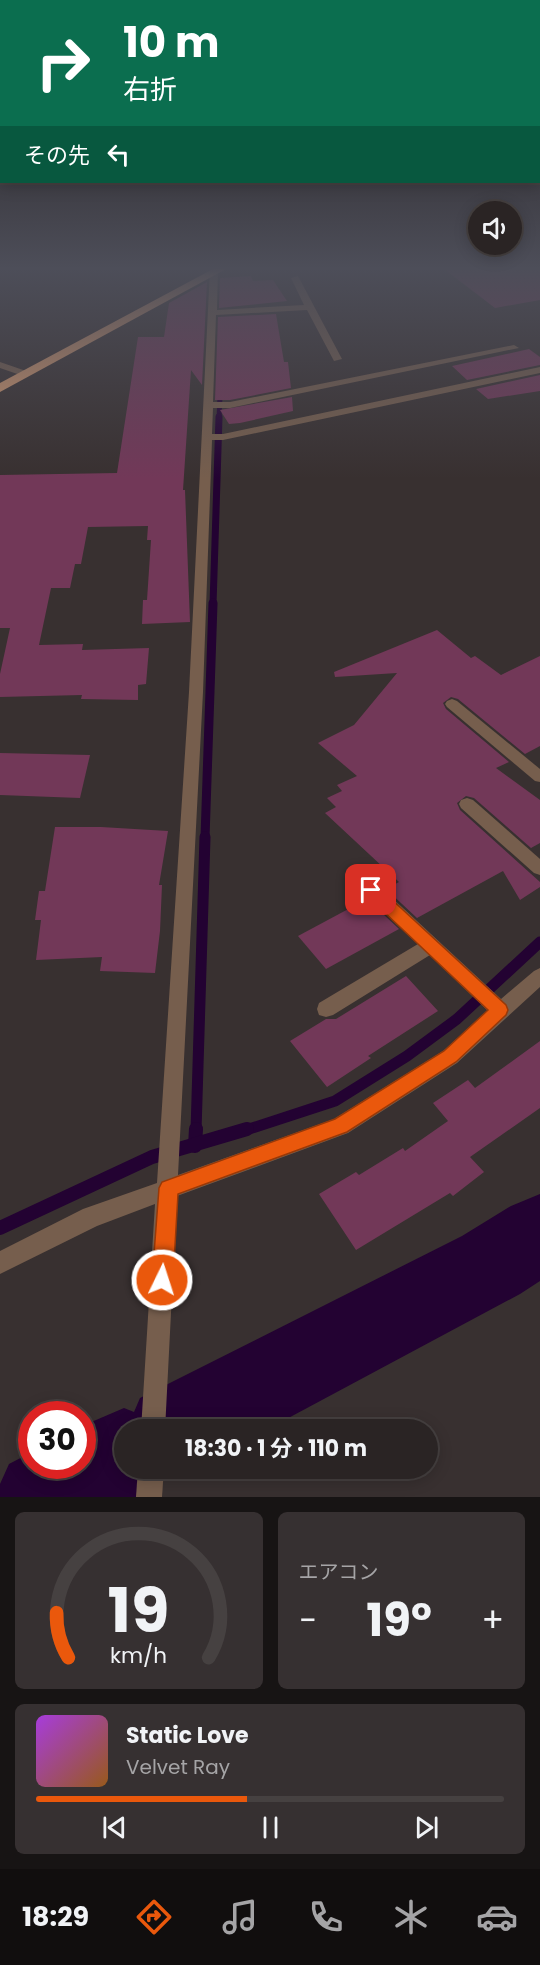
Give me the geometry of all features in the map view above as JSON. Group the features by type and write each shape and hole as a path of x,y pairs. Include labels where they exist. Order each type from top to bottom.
{"highway":[{"path":"0,388 90,339"}],"street":[{"path":"154,1419 215,437 218,339"},
{"path":"326,339 337,359"},
{"path":"216,405 514,348"},
{"path":"0,365 26,374"},
{"path":"215,437 540,370"},
{"path":"452,704 540,777"},
{"path":"466,804 540,869"},
{"path":"356,875 488,999"},
{"path":"326,1009 430,945"},
{"path":"0,1263 91,1217 341,1126 450,1057 488,999 540,976"}],"building":[{"path":"138,339 204,339 202,385 191,370 183,490 185,490 190,622 142,624 143,600 147,600 151,540 147,540 148,526 88,527 81,564 75,564 70,588 51,588 39,645 83,644 82,650 149,648 146,684 138,685 138,700 81,699 82,695 0,697 0,674 10,628 0,628 0,475 117,473"},
{"path":"217,339 280,339 284,362 288,362 291,388 230,400 215,400"},
{"path":"529,349 540,357 540,365 467,380 452,366"},
{"path":"540,375 540,391 488,399 476,389"},
{"path":"292,397 293,411 240,423 229,424 220,410"},
{"path":"437,630 471,658 475,656 501,675 540,656 540,746 525,754 458,699 451,697 443,703 446,709 509,762 496,768 540,800 540,843 531,848 474,798 466,796 457,803 460,810 540,882 540,887 520,900 503,871 417,918 386,889 399,882 325,813 336,807 327,798 342,791 337,785 357,776 318,743 354,725 397,673 335,677 334,672"},
{"path":"0,753 90,755 80,798 0,795"},
{"path":"55,827 168,831 159,885 162,885 160,931 155,973 100,971 102,957 36,960 41,920 35,920 39,891 45,891"},
{"path":"367,899 399,929 326,969 298,936"},
{"path":"406,976 438,1011 368,1056 371,1058 327,1087 290,1041 326,1019 336,1019"},
{"path":"540,1041 540,1108 470,1157 484,1172 453,1196 450,1193 356,1250 319,1194 356,1172 359,1175 403,1148 405,1151 448,1121 433,1103 468,1080 475,1088"}],"waterway":[{"path":"219,419 220,396"},
{"path":"213,605 219,417"},
{"path":"205,838 213,603"},
{"path":"196,1131 205,837"},
{"path":"243,1131 335,1101 407,1056 457,1019 540,942"},
{"path":"195,1144 196,1129"},
{"path":"195,1144 247,1129"},
{"path":"0,1228 152,1157 195,1144"},
{"path":"193,1419 491,1265 540,1234"},
{"path":"42,1497 114,1459"}],"route":[{"path":"162,1280 168,1188 341,1126 450,1057 500,1010 371,890"}]}
